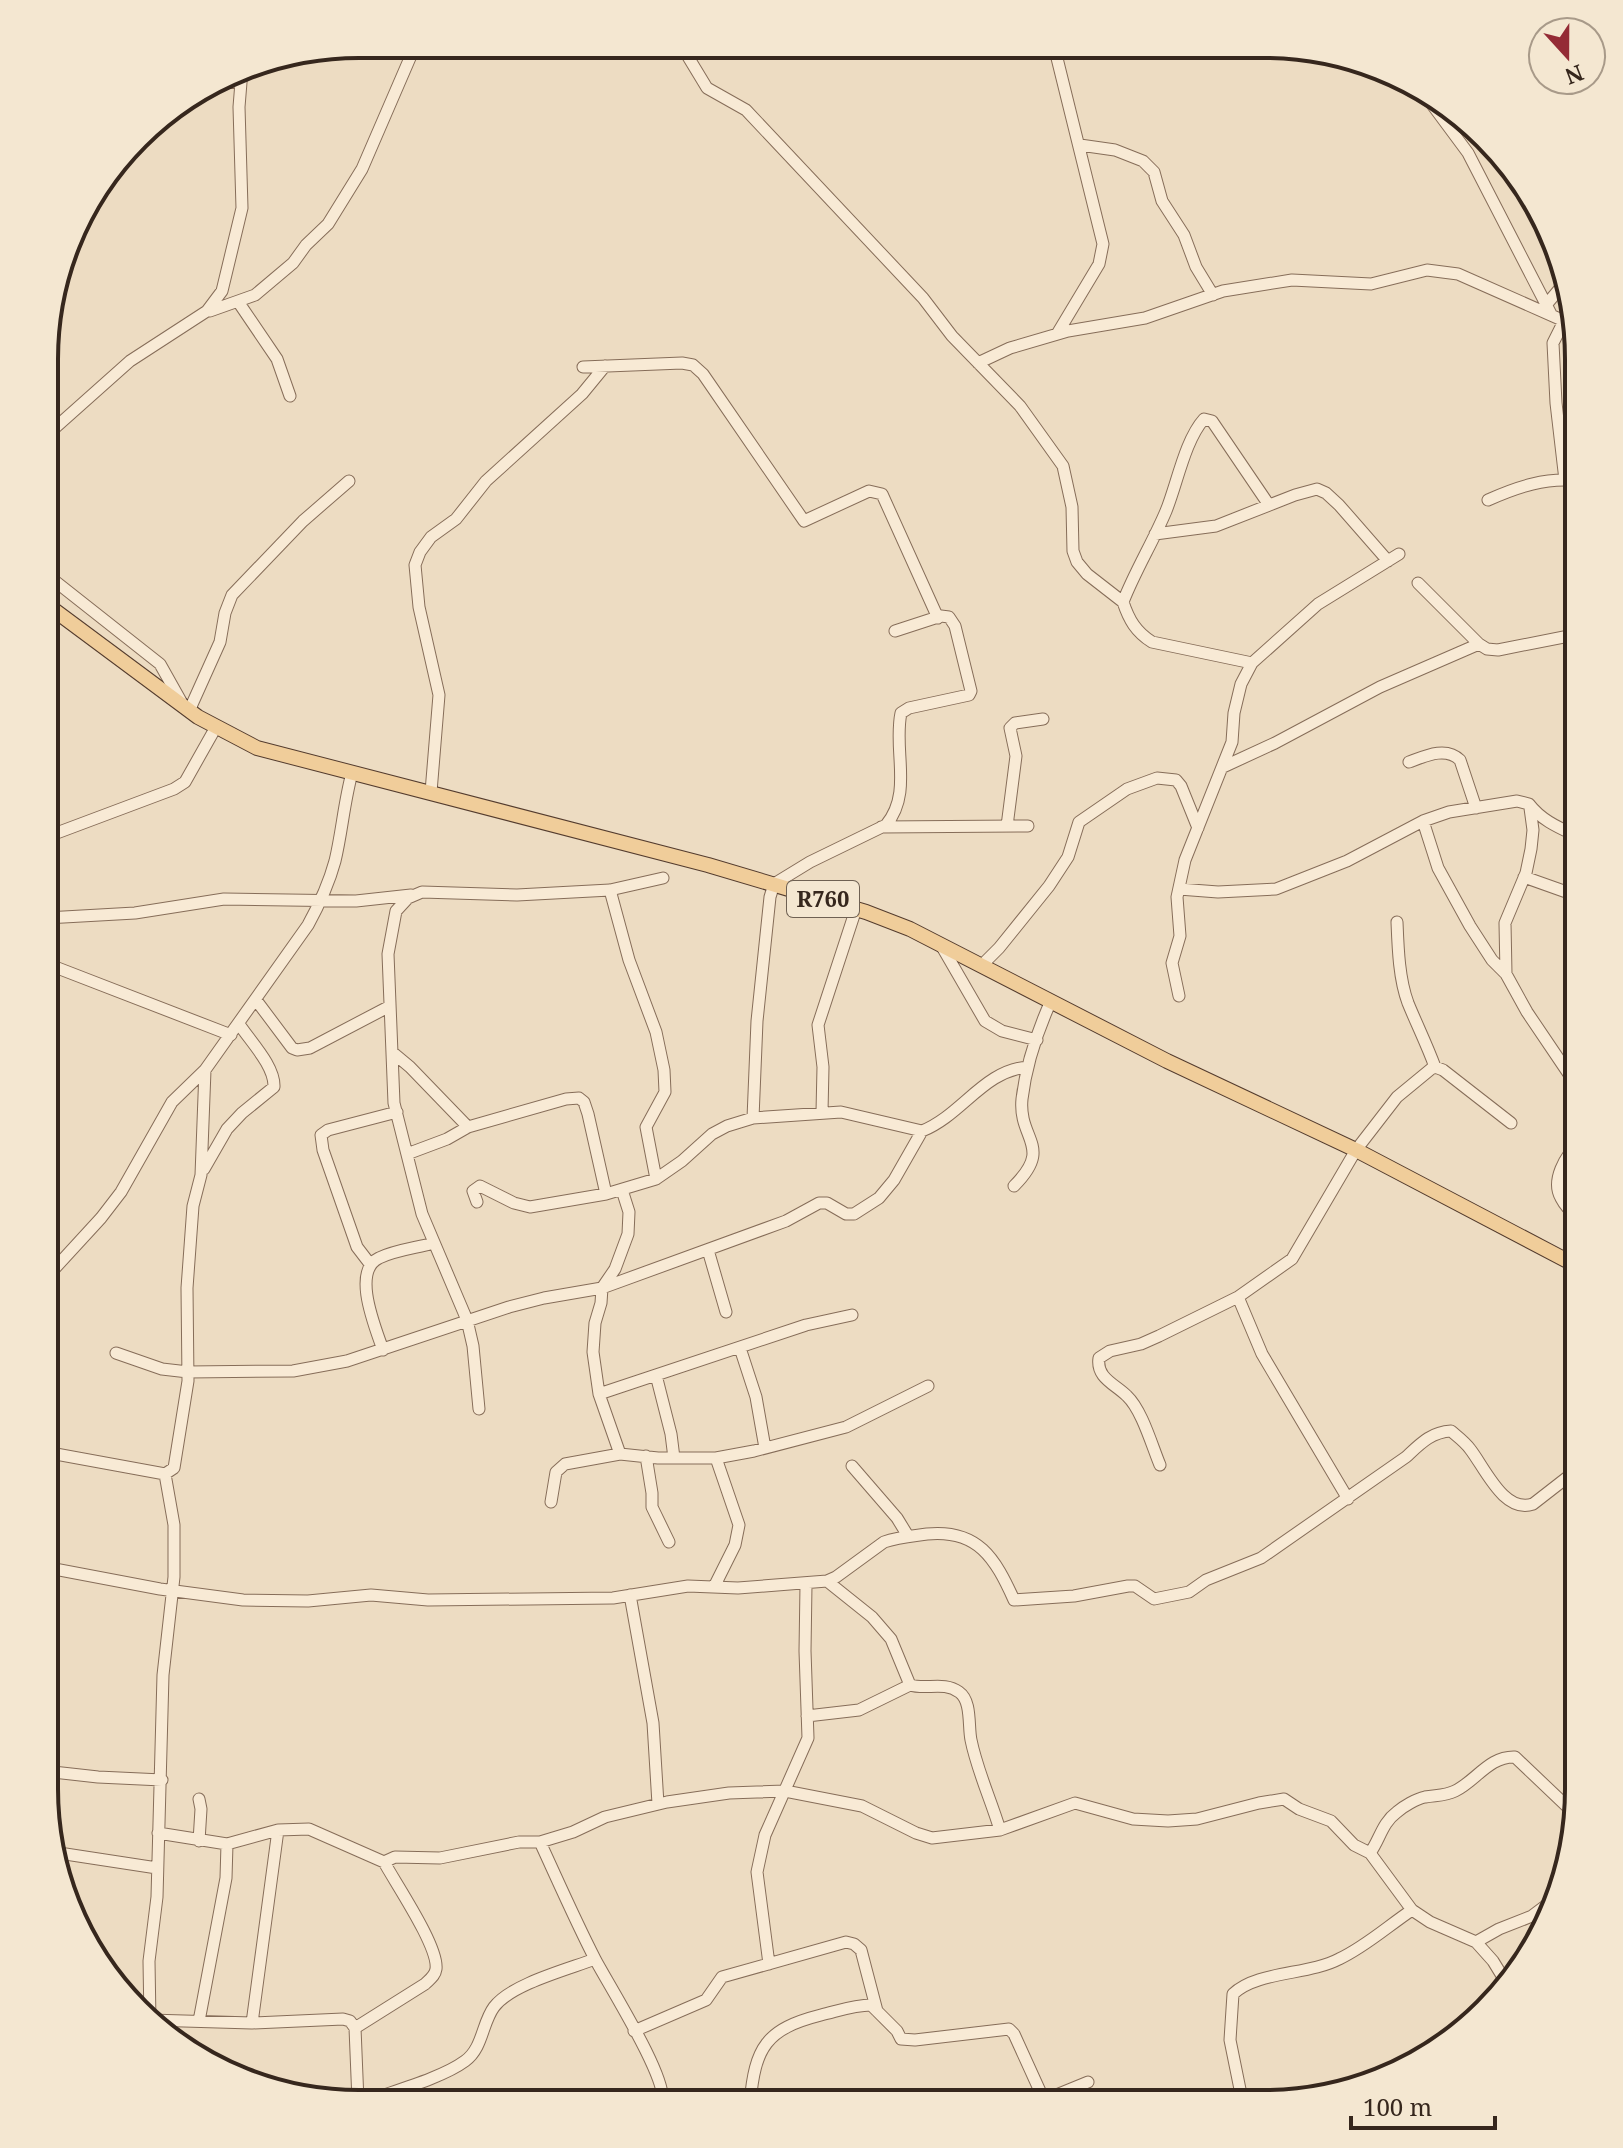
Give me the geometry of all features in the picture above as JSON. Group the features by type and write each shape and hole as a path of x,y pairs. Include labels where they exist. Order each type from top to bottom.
{"main road":[{"name":"R760","path":"59,614 186,708 257,748 774,884 856,909 939,942 1167,1061 1356,1150 1565,1260"}],"street":[{"path":"58,425 130,361 207,311 239,303 278,277 328,224 362,169 410,58"},
{"path":"689,58 707,88 746,110 1020,406 1063,466 1072,507 1073,551 1077,562 1087,574 1123,602 1129,619 1141,635 1152,642 1252,663"},
{"path":"1057,58 1103,244 1099,264 1089,285 1057,334"},
{"path":"207,311 222,291 242,208 239,175 242,82"},
{"path":"1440,115 1468,153 1549,310"},
{"path":"1080,145 1123,153 1143,161 1154,172 1162,201 1184,235 1196,267 1213,295"},
{"path":"978,363 1010,348 1057,334 1145,318 1213,295 1292,280 1371,284 1427,270 1446,270 1549,310 1562,319"},
{"path":"1549,310 1558,294"},
{"path":"239,303 277,359 290,396"},
{"path":"1488,500 1525,485 1565,480 1553,343 1563,330"},
{"path":"583,367 682,363 698,368 804,521 869,491 882,494 938,618"},
{"path":"431,792 439,695 419,607 415,565 420,552 431,537 456,519 486,481 582,394 605,366"},
{"path":"1123,602 1155,534 1198,425 1204,419 1212,421 1269,505"},
{"path":"186,708 220,642 232,595 303,521 349,481"},
{"path":"1155,534 1202,530 1306,491 1322,490 1388,561"},
{"path":"1179,996 1172,963 1180,936 1177,912 1179,889 1185,860 1232,742 1234,713 1241,684 1252,663 1318,604 1399,554"},
{"path":"58,583 160,664 186,708"},
{"path":"1418,583 1487,649 1498,650 1565,637"},
{"path":"753,1118 757,1021 774,884 810,862 881,827 894,815 900,791 901,713 909,708 969,695 971,691 955,626 949,617 895,631"},
{"path":"1223,767 1380,687 1479,644"},
{"path":"1007,826 1016,756 1010,728 1015,723 1043,719"},
{"path":"58,832 174,789 185,782 216,727"},
{"path":"1409,762 1445,752 1455,754 1460,760 1476,808"},
{"path":"58,1265 121,1192 172,1102 205,1070 308,925 321,902 335,860 352,773"},
{"path":"982,965 1049,886 1068,857 1079,822 1127,789 1157,778 1176,780 1198,829"},
{"path":"1179,889 1261,891 1291,885 1347,861 1423,821 1449,812 1517,801 1529,804 1536,814 1565,830"},
{"path":"1506,974 1505,923 1524,877 1533,830 1529,804"},
{"path":"1423,821 1438,868 1470,926 1492,960 1506,974 1565,1068"},
{"path":"881,827 1028,826"},
{"path":"1524,877 1565,892"},
{"path":"58,917 135,913 224,899 321,902 356,901 422,892 517,895 610,890 663,878"},
{"path":"610,890 629,960 656,1032 664,1070 665,1092 646,1127 656,1179"},
{"path":"415,894 401,903 396,911 388,954 397,1112 422,1214 467,1320 473,1346 479,1409"},
{"path":"822,1112 823,1067 818,1025 856,909"},
{"path":"1397,922 1398,950 1407,1001 1435,1067"},
{"path":"939,942 985,1021 1002,1031 1037,1040"},
{"path":"58,968 231,1035"},
{"path":"256,1000 292,1048 297,1050 310,1048 390,1006"},
{"path":"1014,1186 1026,1174 1034,1155 1022,1104 1028,1067 1051,1001"},
{"path":"201,1175 227,1129 274,1087 274,1079 267,1066 239,1024"},
{"path":"392,1052 468,1127"},
{"path":"116,1353 162,1369 188,1372 308,1369 383,1350 467,1320 544,1298 602,1288 786,1221 819,1203 827,1203 846,1214 861,1210 879,1198 894,1180 922,1131 999,1074 1028,1067"},
{"path":"1435,1067 1511,1123"},
{"path":"1160,1465 1133,1403 1101,1375 1099,1358 1110,1351 1141,1344 1238,1297 1292,1259 1356,1150 1397,1097 1435,1067"},
{"path":"58,1454 165,1474 171,1472 176,1461 188,1372 187,1288 193,1206 201,1175 205,1070"},
{"path":"407,1154 447,1139 468,1127 579,1098 588,1114 606,1194"},
{"path":"370,1264 357,1247 323,1150 321,1135 328,1130 397,1112"},
{"path":"477,1202 473,1191 480,1186 514,1203 530,1207 622,1190 656,1179 712,1134 753,1118 822,1112 856,1113 922,1131"},
{"path":"1565,1160 1558,1190 1565,1203"},
{"path":"620,1454 599,1394 593,1352 602,1288 615,1269 628,1234 629,1212 622,1190"},
{"path":"383,1350 369,1307 366,1275 370,1264 378,1258 434,1243"},
{"path":"708,1250 726,1312"},
{"path":"1238,1297 1262,1354 1348,1499"},
{"path":"599,1394 806,1325 852,1315"},
{"path":"740,1348 756,1397 765,1448"},
{"path":"656,1375 674,1458"},
{"path":"551,1502 556,1472 565,1464 620,1454 716,1458 765,1448 846,1427 928,1386"},
{"path":"58,1570 243,1600 308,1601 371,1595 428,1600 613,1598 688,1586 806,1585 827,1581 884,1542 941,1533 959,1535 976,1543 992,1558 1014,1600 1074,1596 1128,1586 1135,1586 1154,1599 1189,1592 1206,1580 1261,1558 1406,1457 1425,1439 1441,1432 1451,1431 1463,1441 1501,1491 1514,1503 1526,1507 1533,1504 1565,1479"},
{"path":"646,1456 652,1507 669,1542"},
{"path":"714,1587 735,1545 739,1525 716,1458"},
{"path":"852,1466 897,1518 908,1536"},
{"path":"150,2005 149,1961 157,1897 162,1780 163,1675 172,1590 174,1525 165,1474"},
{"path":"827,1581 872,1617 891,1639 910,1685"},
{"path":"769,1964 757,1872 765,1835 808,1738 806,1585"},
{"path":"630,1595 653,1723 658,1804"},
{"path":"807,1716 859,1710 910,1685 948,1687 962,1695 971,1740 1000,1830"},
{"path":"1370,1853 1383,1824 1397,1811 1424,1797 1438,1797 1458,1790 1497,1760 1506,1757 1515,1757 1564,1804"},
{"path":"58,1773 162,1780"},
{"path":"384,1862 395,1857 440,1858 519,1842 540,1842 573,1832 605,1817 658,1804 729,1793 785,1791 862,1806 932,1838 1000,1830 1075,1803 1133,1819 1168,1821 1197,1819 1284,1799 1299,1809 1331,1821 1354,1845 1370,1853 1412,1910 1430,1922 1476,1942 1501,1974"},
{"path":"199,1799 199,1841"},
{"path":"158,1833 227,1844 278,1830 309,1829 384,1862 431,1947 436,1967 434,1975 425,1984 355,2028"},
{"path":"252,2023 278,1830"},
{"path":"540,1842 662,2090"},
{"path":"199,2021 226,1878 227,1844"},
{"path":"65,1854 157,1868"},
{"path":"1240,2090 1230,2040 1233,1994 1248,1983 1315,1969 1341,1959 1412,1910"},
{"path":"1476,1942 1539,1911"},
{"path":"634,2031 706,2000 722,1977 846,1942 861,1950 877,2012"},
{"path":"395,2090 456,2066 477,2048 492,2010 499,2001 530,1983 595,1959"},
{"path":"752,2090 754,2067 767,2041 799,2021 860,2005 871,2005 901,2039 1009,2029 1039,2090"},
{"path":"167,2020 350,2021 355,2028 358,2090"},
{"path":"1068,2090 1088,2082"}]}
